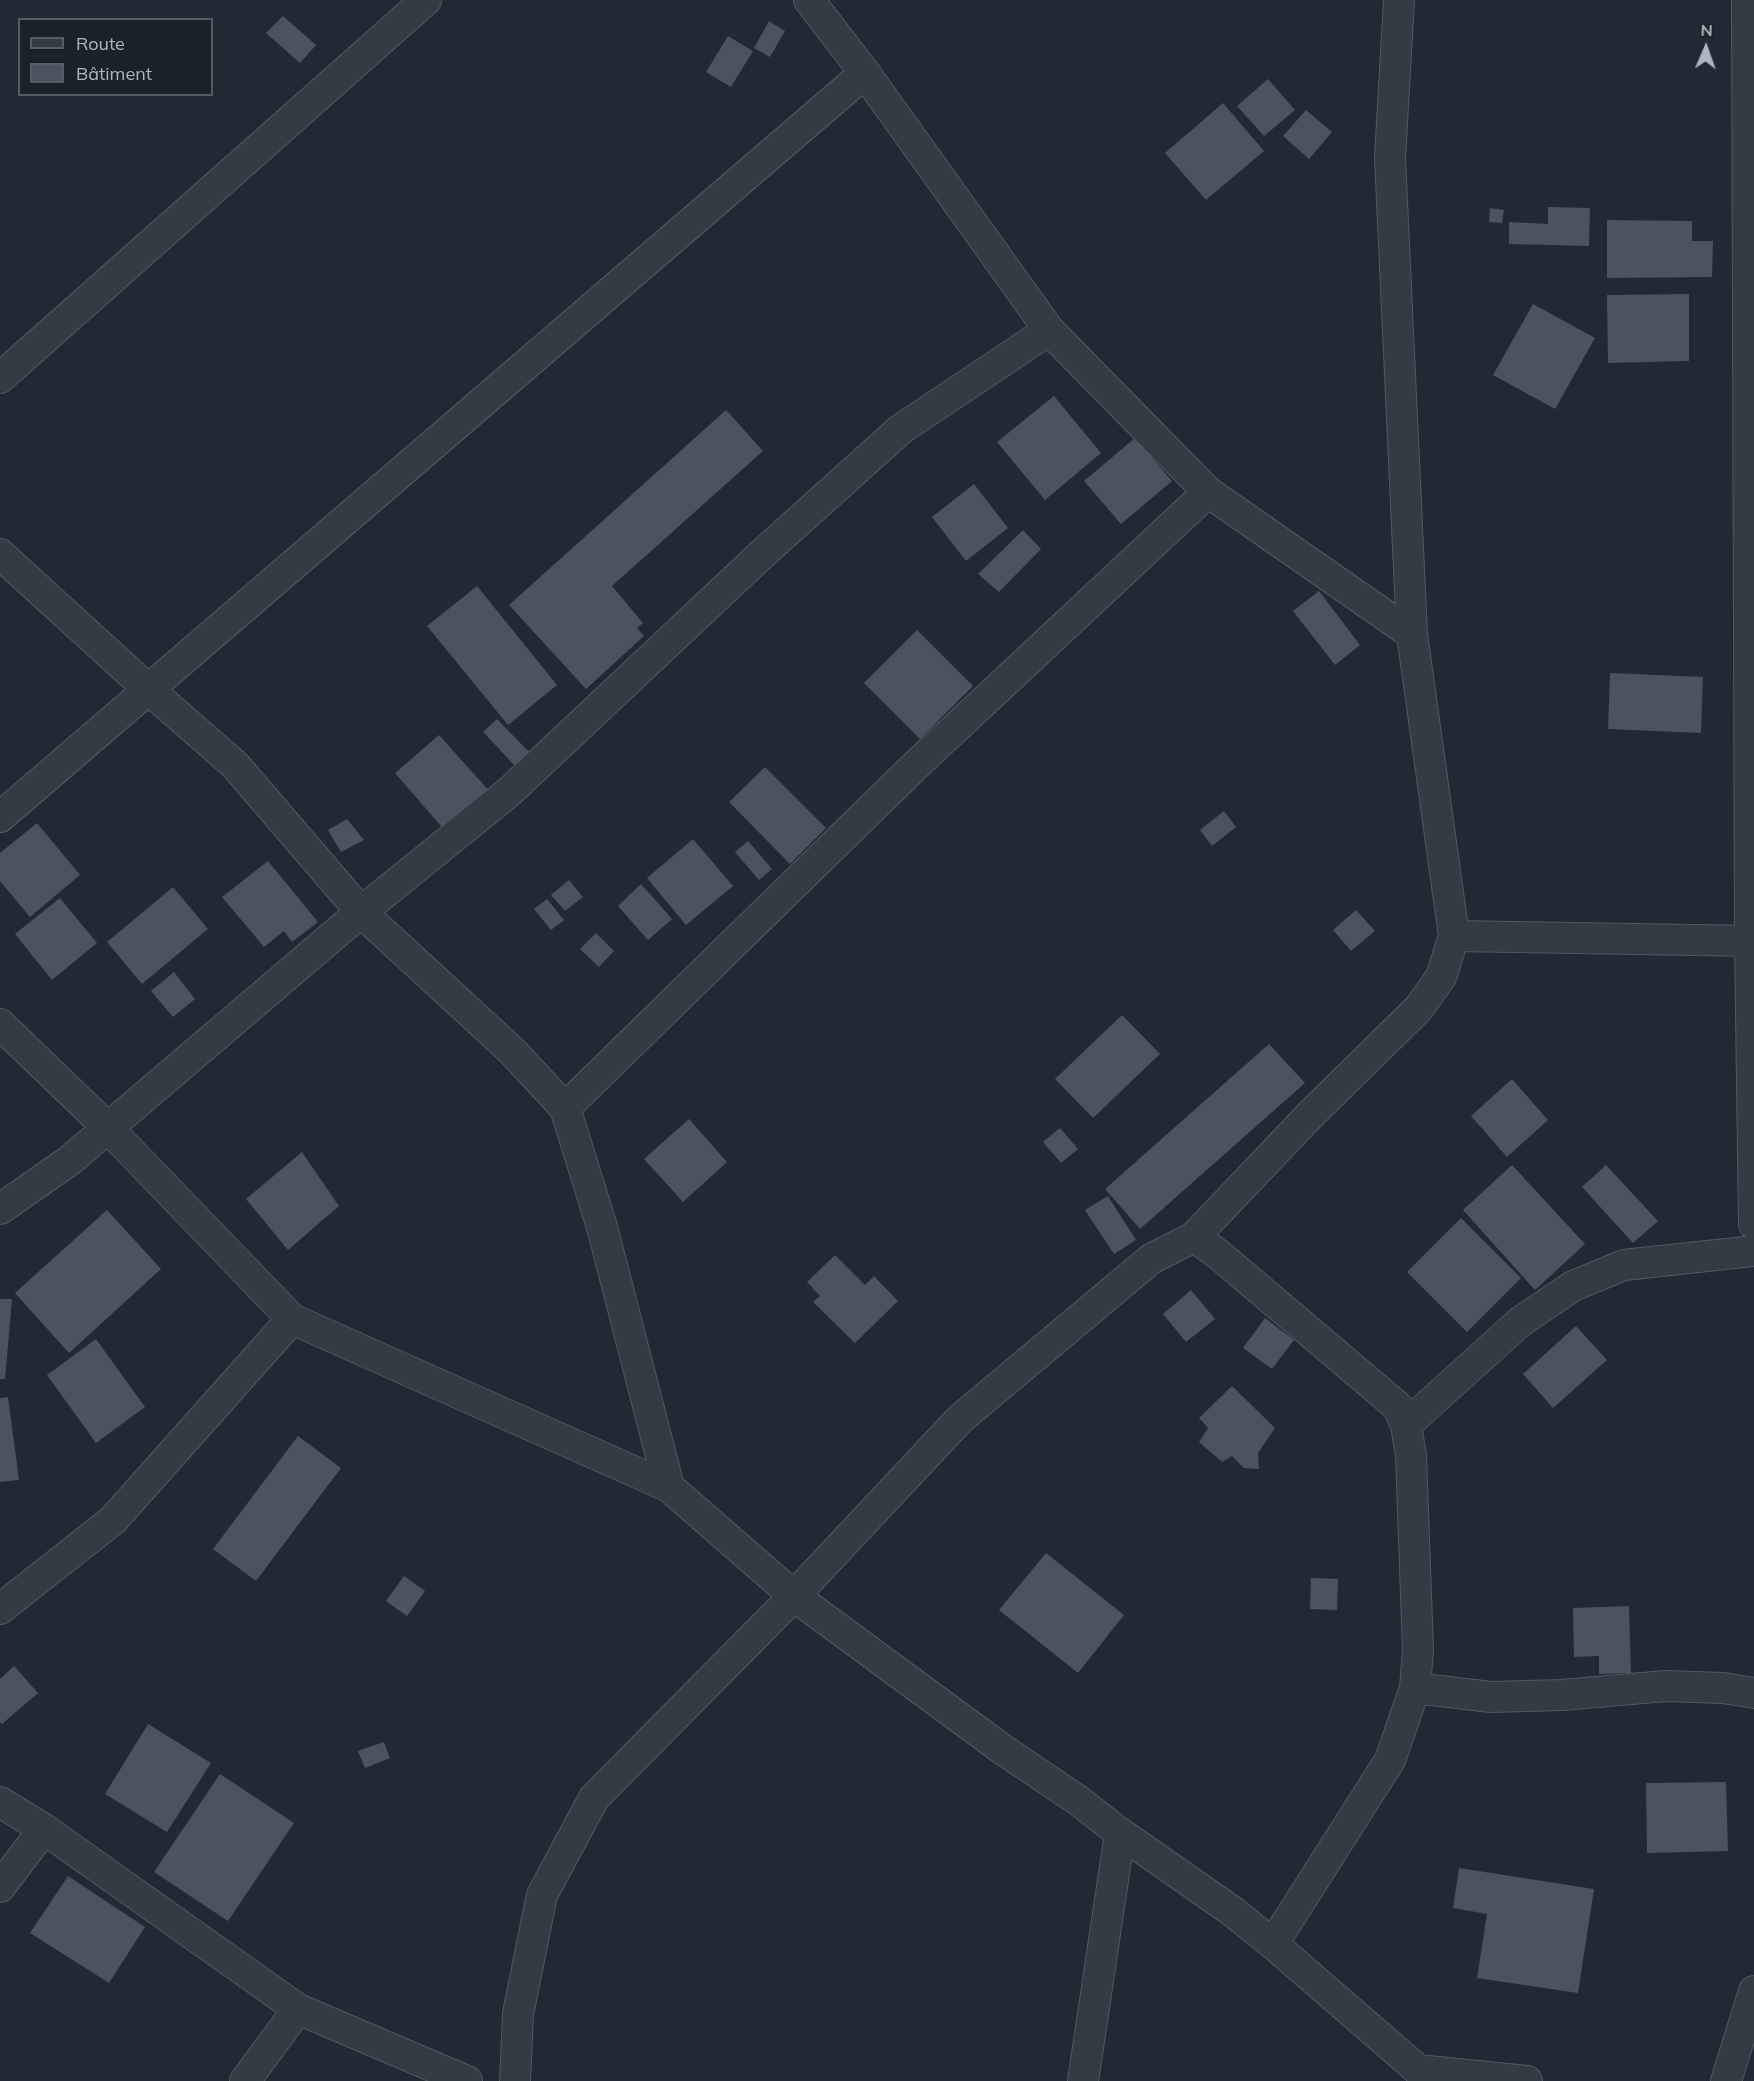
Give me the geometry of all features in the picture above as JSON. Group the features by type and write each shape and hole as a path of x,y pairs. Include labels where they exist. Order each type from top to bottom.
{"street":[{"path":"0,378 426,0"},
{"path":"809,0 865,73 1049,330 1208,492 1412,633"},
{"path":"515,2081 518,2014 542,1895 594,1798 794,1596 960,1419 1151,1259 1194,1237 1310,1115 1418,1009 1441,977 1454,936 1412,633 1390,158 1399,0"},
{"path":"1747,0 1754,1224"},
{"path":"0,817 865,73"},
{"path":"0,1209 69,1161 361,912 509,792 761,555 901,429 1049,330"},
{"path":"565,1108 916,765 1208,492"},
{"path":"0,554 235,765 361,912 512,1051 565,1108 602,1227 669,1487"},
{"path":"1454,936 1752,941"},
{"path":"0,1024 107,1127 292,1319 669,1487 794,1596 1002,1749 1079,1801 1120,1833 1232,1911 1273,1944 1422,2077 1527,2081"},
{"path":"1194,1237 1218,1254 1397,1406 1406,1425 1411,1456 1418,1639 1415,1688 1390,1760 1273,1944"},
{"path":"1406,1425 1520,1322 1573,1286 1624,1265 1754,1251"},
{"path":"0,1609 114,1520 292,1319"},
{"path":"1415,1688 1491,1697 1562,1695 1666,1686 1723,1688 1754,1693"},
{"path":"0,1802 44,1829 298,2009 467,2081"},
{"path":"0,1887 44,1829"},
{"path":"1083,2081 1120,1833"},
{"path":"1726,2081 1754,1991"},
{"path":"245,2081 298,2009"}],"building":[{"path":"283,16 316,45 300,63 266,33"},
{"path":"769,21 785,31 770,57 754,48"},
{"path":"728,36 753,51 731,87 706,72"},
{"path":"1268,79 1295,110 1264,136 1237,106"},
{"path":"1223,103 1264,151 1206,200 1165,153"},
{"path":"1306,110 1332,132 1309,159 1283,136"},
{"path":"1548,207 1590,208 1589,246 1509,244 1509,222 1548,224"},
{"path":"1490,208 1504,210 1502,223 1489,222"},
{"path":"1607,220 1692,221 1692,241 1713,241 1712,277 1607,278"},
{"path":"1689,294 1689,361 1608,363 1607,295"},
{"path":"1533,304 1595,338 1555,409 1493,375"},
{"path":"1054,396 1101,453 1045,500 997,442"},
{"path":"726,410 763,451 612,586 643,623 637,628 644,636 586,689 509,605"},
{"path":"1135,438 1172,481 1121,524 1084,481"},
{"path":"974,484 1008,528 966,561 932,517"},
{"path":"1023,530 1041,549 999,592 978,574"},
{"path":"477,586 557,685 508,725 427,626"},
{"path":"1319,591 1360,645 1335,665 1293,611"},
{"path":"917,630 973,686 920,739 864,683"},
{"path":"1610,673 1703,677 1701,733 1608,729"},
{"path":"497,719 533,756 519,770 483,732"},
{"path":"439,735 492,794 447,833 395,773"},
{"path":"765,767 826,828 790,864 729,802"},
{"path":"1224,811 1236,827 1212,846 1200,830"},
{"path":"347,819 364,840 341,852 328,830"},
{"path":"37,823 80,875 30,917 0,881 0,853"},
{"path":"693,839 733,886 686,925 647,878"},
{"path":"748,841 772,869 759,880 735,852"},
{"path":"268,861 318,922 292,942 284,931 264,947 222,897"},
{"path":"569,880 583,897 565,911 551,895"},
{"path":"641,884 672,919 648,940 618,906"},
{"path":"173,887 208,929 142,984 107,942"},
{"path":"60,898 97,943 52,980 15,934"},
{"path":"547,899 564,920 551,930 534,909"},
{"path":"1356,910 1375,931 1351,951 1333,930"},
{"path":"596,933 614,951 599,967 580,949"},
{"path":"174,972 195,999 173,1017 151,991"},
{"path":"1122,1015 1160,1054 1093,1118 1055,1079"},
{"path":"1269,1044 1305,1083 1140,1229 1105,1189"},
{"path":"1512,1079 1548,1120 1507,1157 1471,1116"},
{"path":"689,1119 727,1162 683,1202 644,1159"},
{"path":"1060,1128 1078,1149 1061,1163 1043,1142"},
{"path":"302,1152 339,1206 288,1250 246,1199"},
{"path":"1512,1165 1585,1244 1535,1290 1463,1210"},
{"path":"1606,1165 1658,1221 1633,1243 1582,1187"},
{"path":"1108,1196 1136,1240 1114,1254 1085,1210"},
{"path":"107,1210 161,1269 69,1353 15,1293"},
{"path":"1461,1218 1521,1278 1467,1332 1407,1272"},
{"path":"835,1255 865,1285 874,1276 898,1301 855,1343 813,1302 820,1296 807,1282"},
{"path":"1191,1290 1215,1319 1186,1342 1163,1314"},
{"path":"0,1299 12,1299 5,1379 0,1379"},
{"path":"1265,1318 1294,1340 1272,1369 1243,1348"},
{"path":"1576,1326 1607,1360 1553,1408 1523,1374"},
{"path":"96,1339 145,1407 96,1443 47,1375"},
{"path":"1232,1386 1275,1428 1258,1453 1259,1469 1244,1468 1232,1456 1222,1462 1199,1442 1208,1428 1199,1418"},
{"path":"8,1397 19,1480 0,1482 0,1398"},
{"path":"298,1436 341,1468 256,1581 213,1549"},
{"path":"1046,1553 1124,1615 1078,1673 999,1610"},
{"path":"404,1576 425,1591 407,1616 386,1601"},
{"path":"1311,1578 1338,1579 1337,1610 1310,1609"},
{"path":"1629,1606 1631,1673 1599,1674 1599,1656 1574,1657 1573,1608"},
{"path":"14,1666 38,1693 2,1724 0,1722 0,1679"},
{"path":"148,1724 211,1763 167,1832 105,1794"},
{"path":"384,1742 390,1758 365,1768 358,1751"},
{"path":"220,1774 294,1823 228,1921 154,1872"},
{"path":"1726,1782 1728,1851 1647,1853 1646,1783"},
{"path":"1459,1868 1594,1889 1578,1993 1477,1978 1487,1914 1453,1908"},
{"path":"68,1876 145,1927 109,1983 30,1933"}]}
